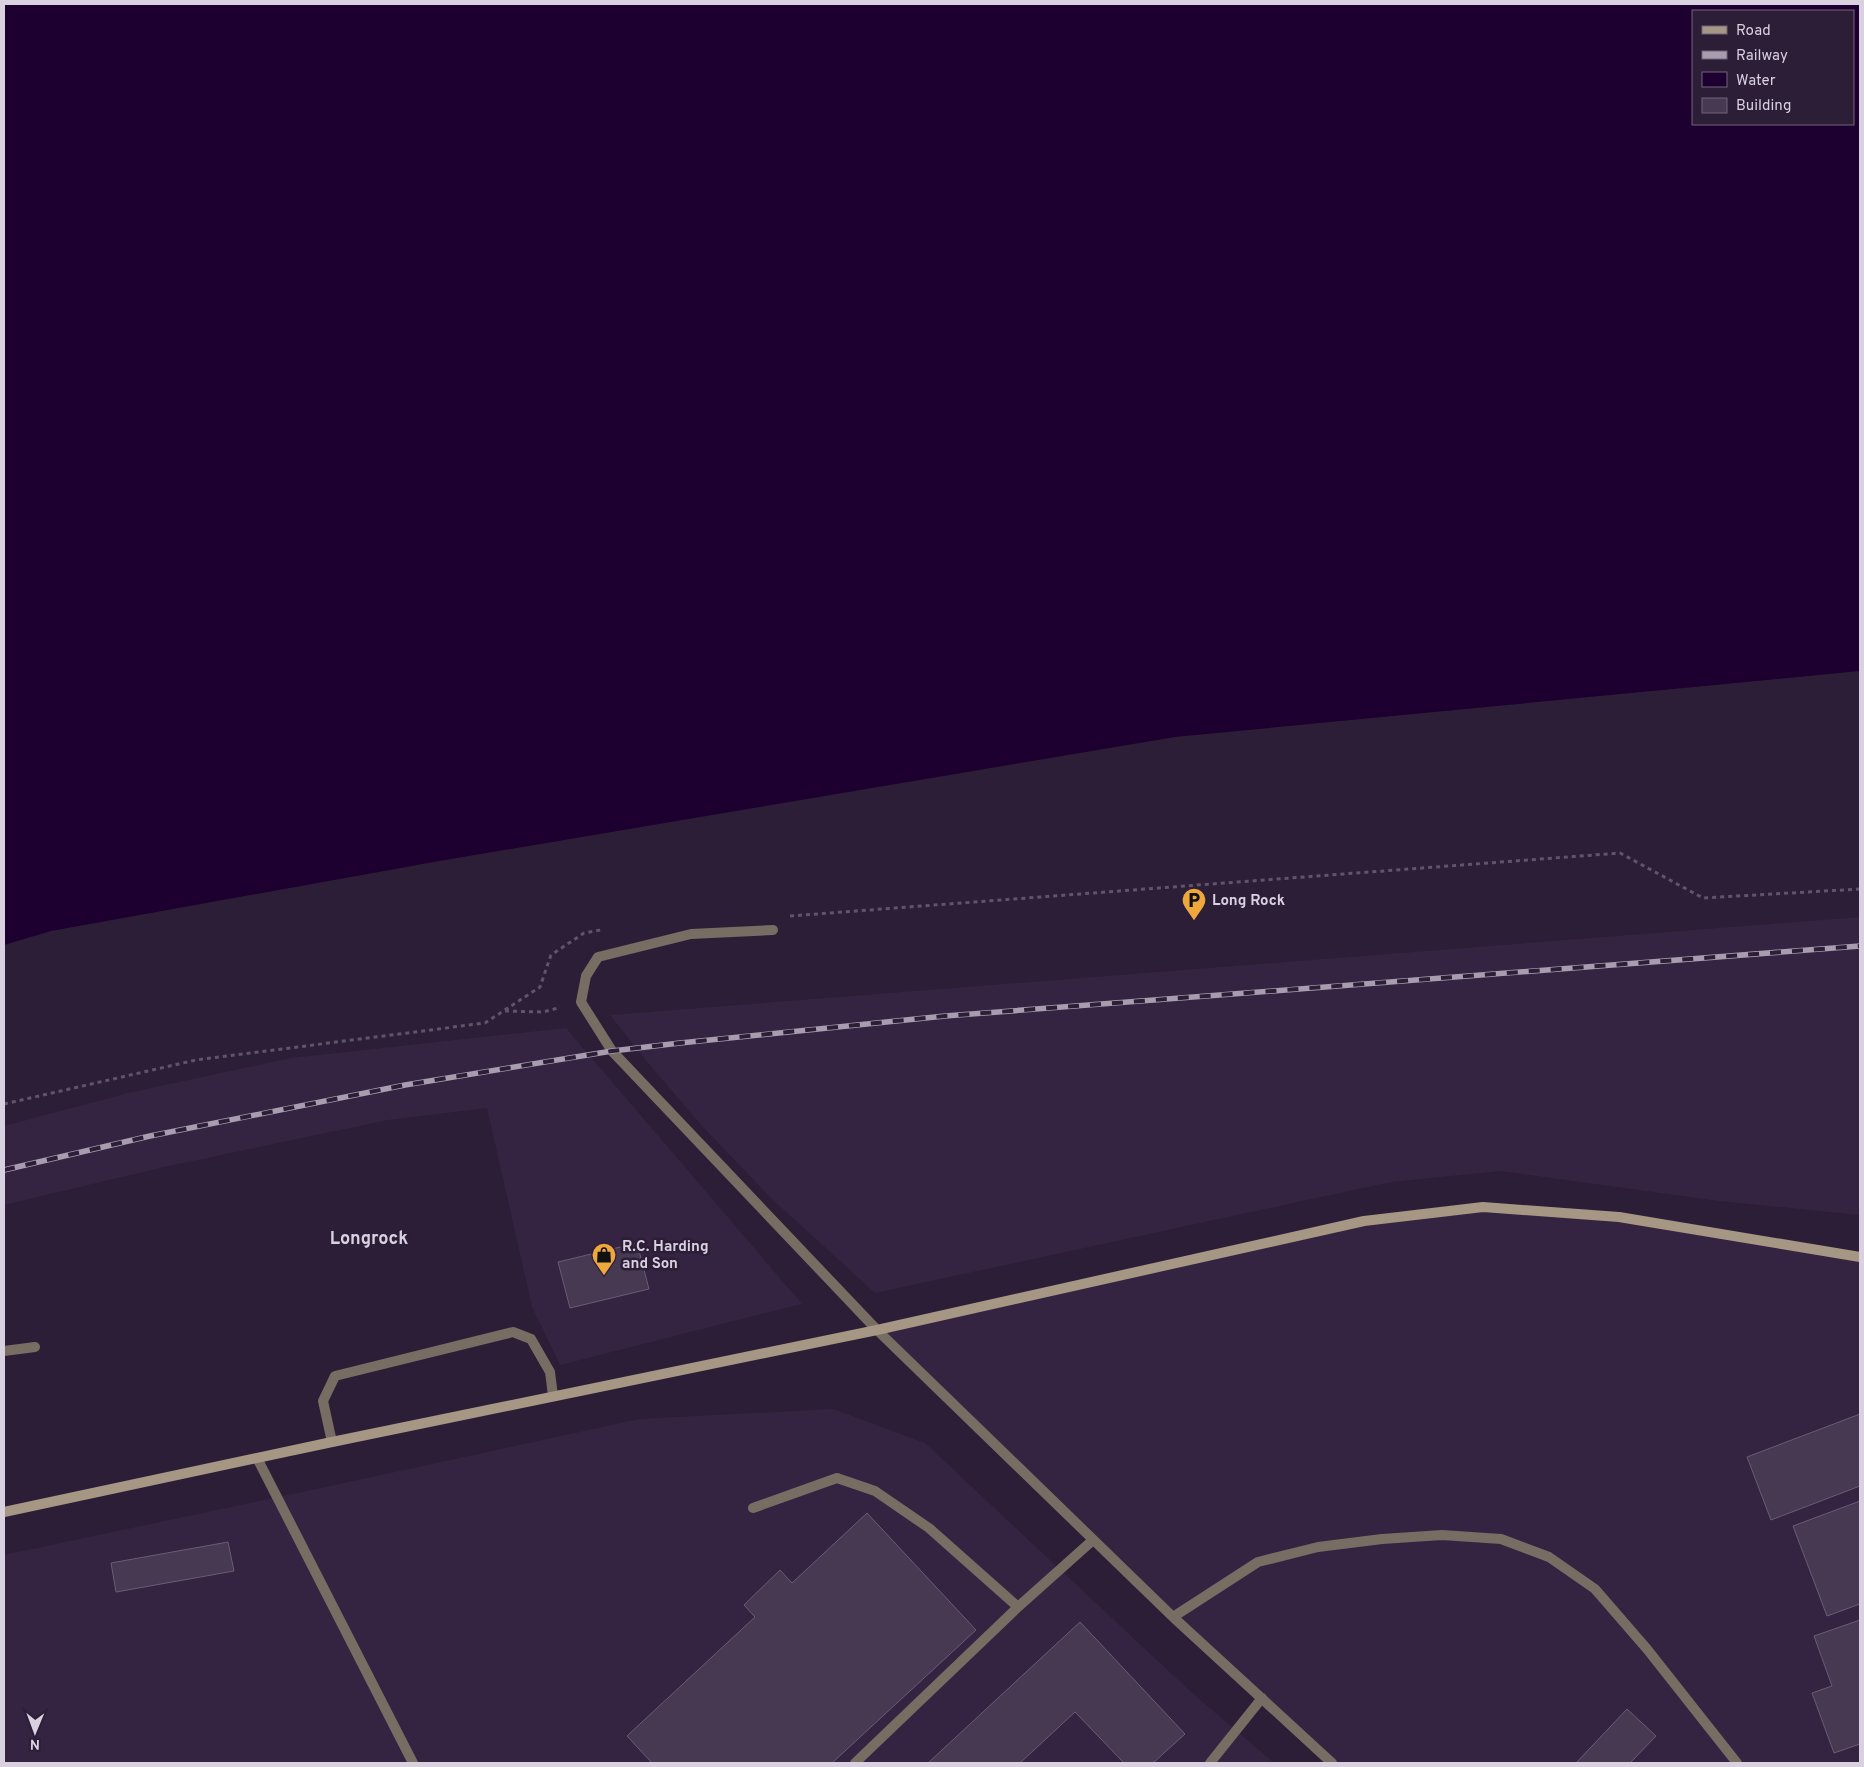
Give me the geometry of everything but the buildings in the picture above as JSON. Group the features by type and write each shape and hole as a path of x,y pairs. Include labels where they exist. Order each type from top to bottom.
{"street":[{"path":"773,930 691,934 598,957 586,976 581,1002 612,1052 877,1330 1173,1617 1332,1763"},
{"path":"4,1512 332,1442 877,1330 1364,1222 1483,1207 1619,1217 1860,1257"},
{"path":"332,1442 323,1401 335,1376 513,1332 531,1339 550,1372 554,1396"},
{"path":"4,1351 35,1347"},
{"path":"257,1458 414,1763"},
{"path":"753,1508 837,1478 875,1491 929,1528 1018,1607"},
{"path":"1173,1617 1258,1562 1318,1547 1382,1539 1442,1535 1501,1539 1549,1557 1595,1589 1647,1649 1737,1763"},
{"path":"855,1763 1018,1607 1093,1540"},
{"path":"1210,1763 1262,1698"}],"path":[{"path":"784,916 1620,853 1702,898 1860,890"},
{"path":"4,1104 196,1060 485,1023 540,987 551,955 584,933 602,929"},
{"path":"504,1010 543,1012 581,1002"}],"shaded area":[{"path":"1860,917 1860,1215 1719,1201 1501,1171 1391,1182 875,1293 772,1199 703,1127 610,1015"},
{"path":"566,1028 802,1304 560,1365 532,1307 487,1108 388,1120 164,1167 4,1205 4,1126 128,1093 291,1058"},
{"path":"1483,1207 1619,1217 1860,1257 1860,1763 1332,1763 877,1330 1364,1221"},
{"path":"833,1409 925,1443 1190,1691 1274,1763 4,1763 4,1555 639,1419"}],"water":[{"path":"4,4 1860,4 1860,671 1175,737 445,860 51,931 4,945"}],"railway":[{"path":"4,1170 150,1136 405,1085 612,1051 945,1016 1860,946"}],"place":[{"name":"Long Rock","path":"1194,921"},
{"name":"R.C. Harding and Son","path":"604,1276"}],"district":[{"name":"Longrock","path":"369,1238"}]}
